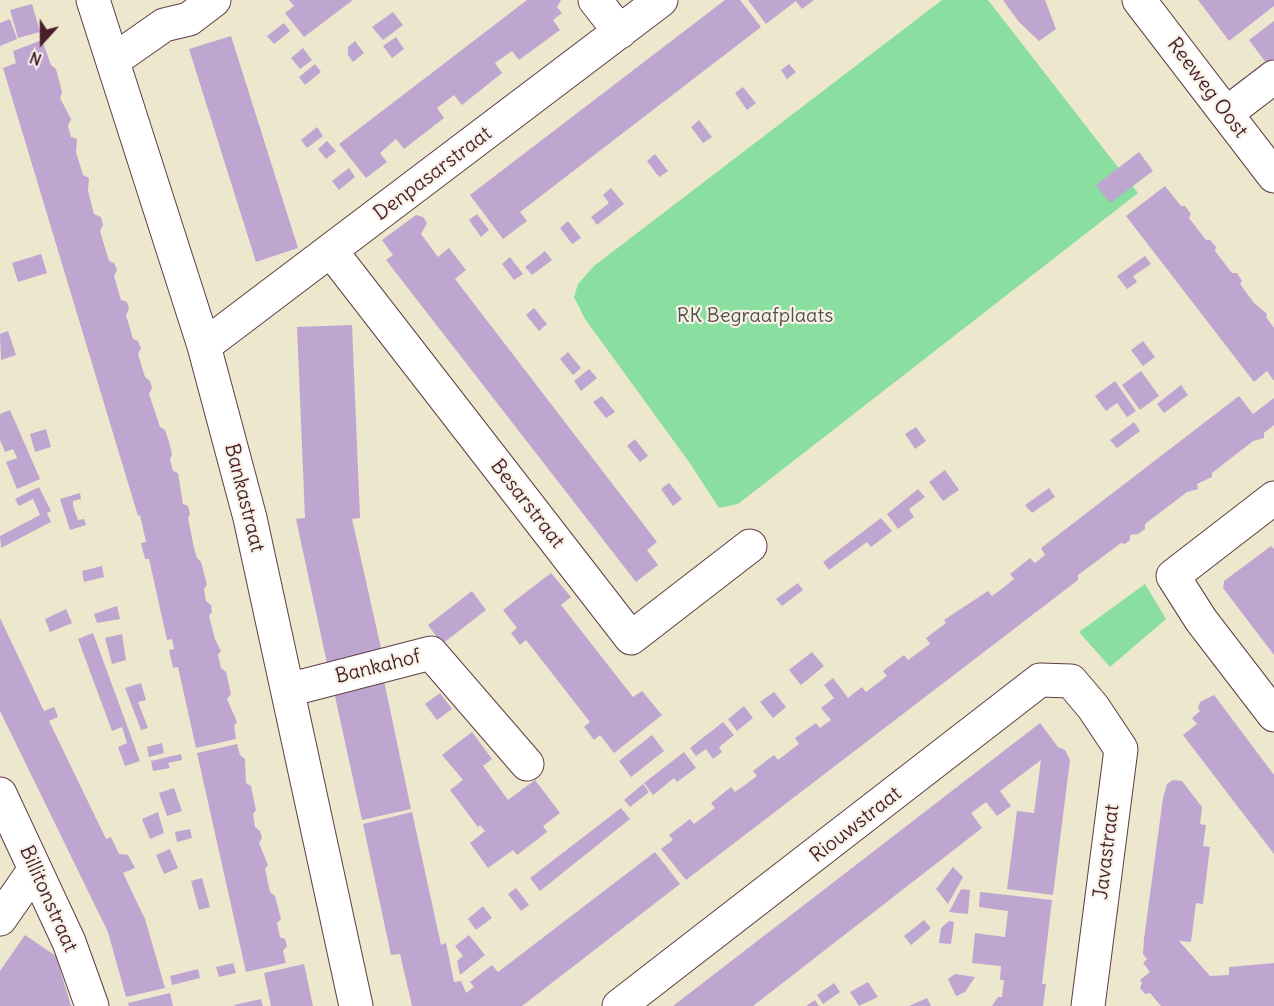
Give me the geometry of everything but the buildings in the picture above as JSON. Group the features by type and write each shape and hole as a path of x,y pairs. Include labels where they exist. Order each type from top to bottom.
{"street":[{"name":"Bankastraat","path":"93,0 204,346 250,518 356,1006"},
{"path":"114,60 164,26 189,19 214,0"},
{"path":"595,0 620,32"},
{"name":"Denpasarstraat","path":"204,346 661,0"},
{"name":"Reeweg Oost","path":"1139,0 1274,176"},
{"path":"1227,113 1274,77"},
{"name":"Besarstraat","path":"331,251 631,638 750,546"},
{"path":"1274,498 1173,576 1201,620 1274,715"},
{"name":"Bankahof","path":"288,690 431,653 527,764"},
{"name":"Riouwstraat","path":"619,1006 1040,680 1071,681 1093,706"},
{"name":"Javastraat","path":"1088,1006 1121,749 1093,706"},
{"name":"Billitonstraat","path":"0,794 69,942 92,1006"},
{"path":"0,919 35,869"}],"green space":[{"name":"RK Begraafplaats","path":"942,0 988,0 1138,193 738,504 719,508 689,462 585,319 574,297 578,284 594,266"},
{"path":"1145,584 1166,619 1110,667 1079,632"}]}
